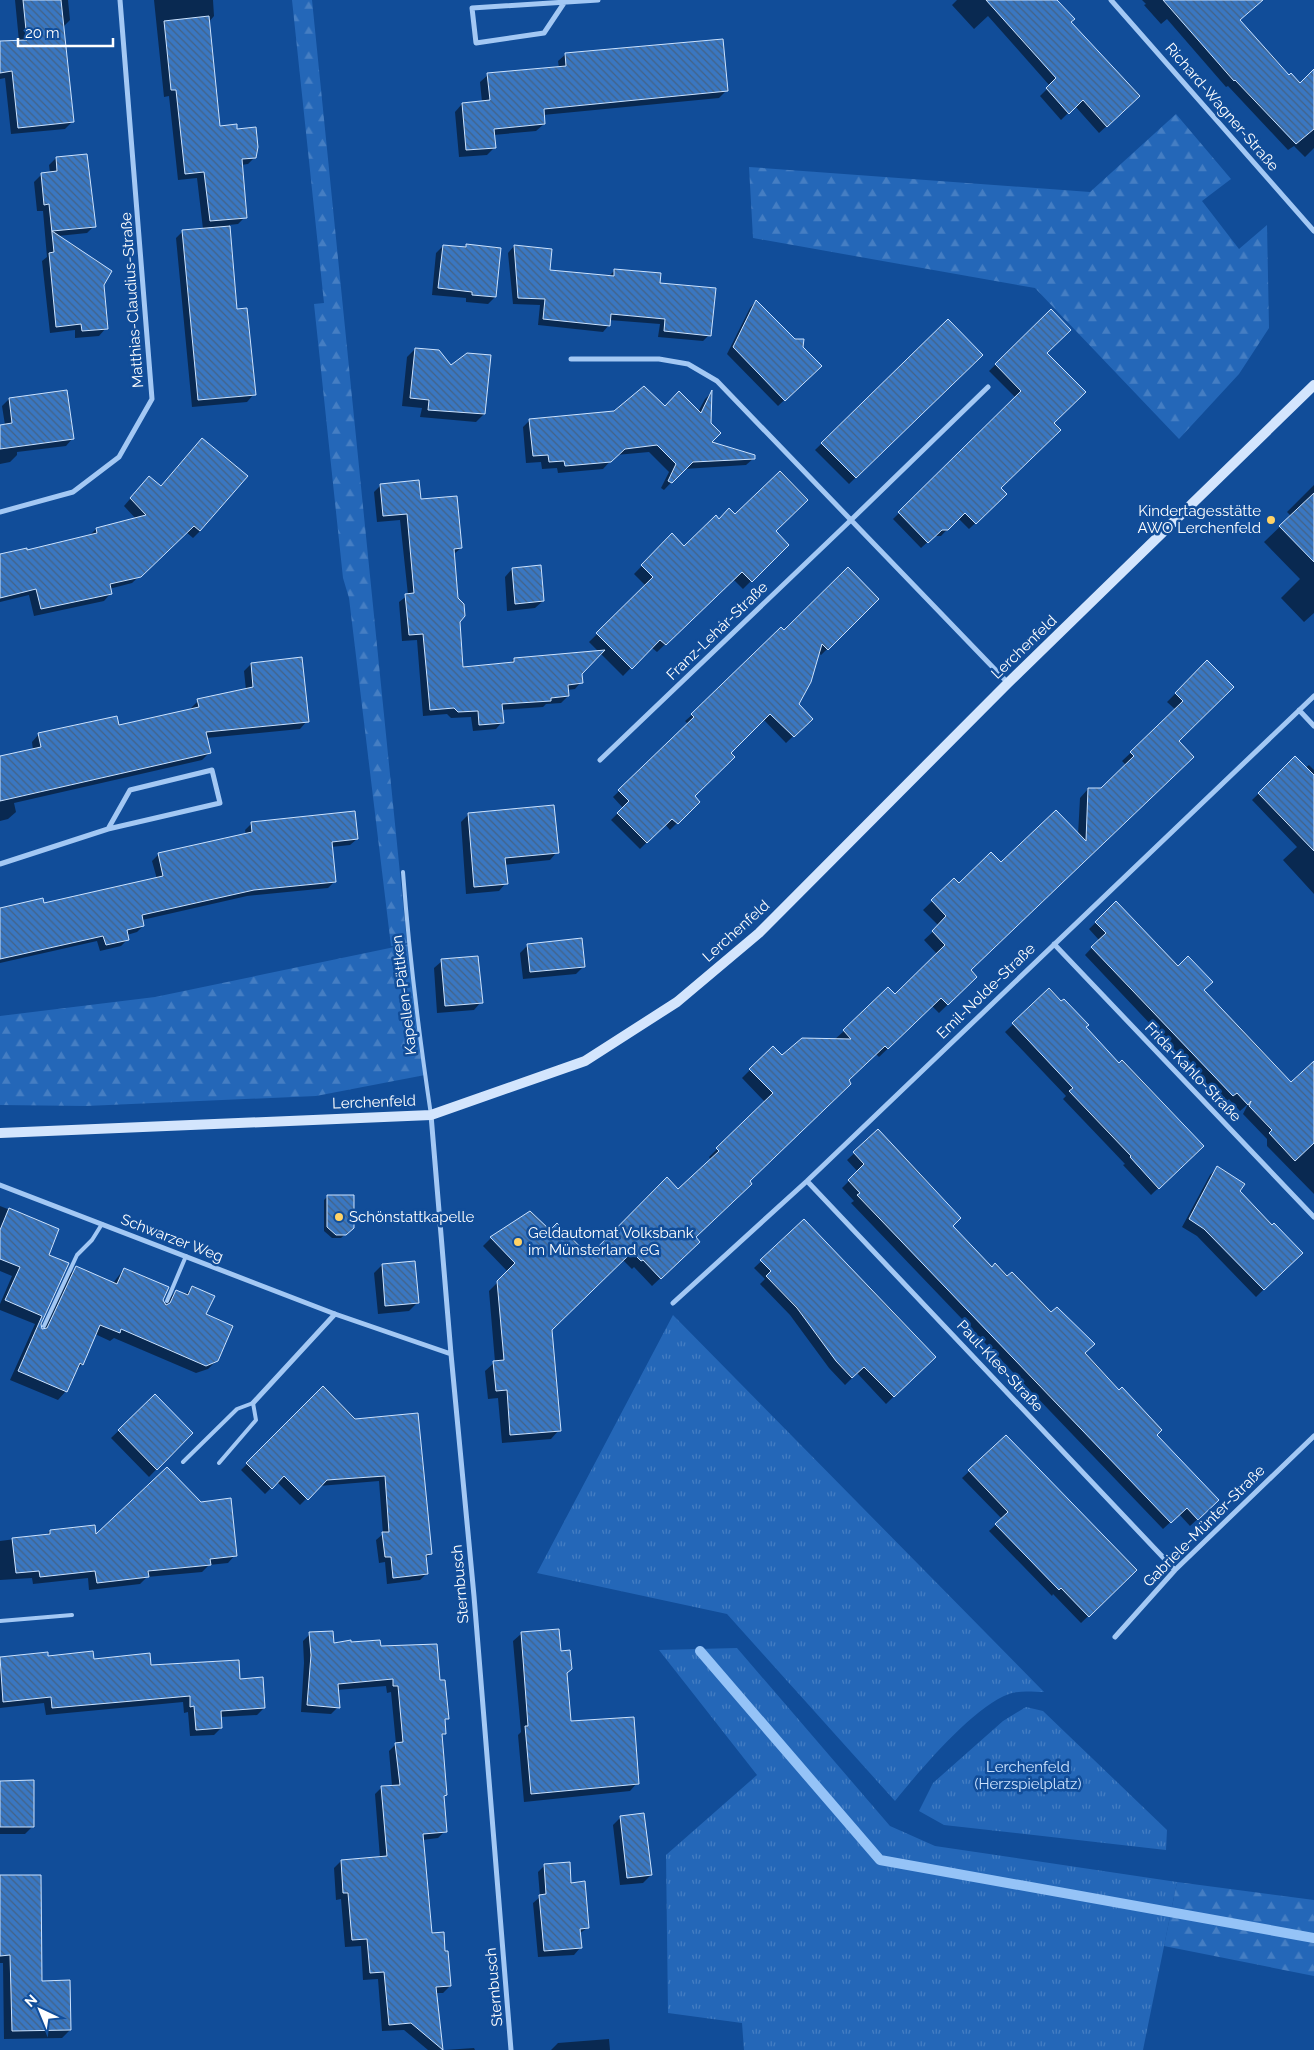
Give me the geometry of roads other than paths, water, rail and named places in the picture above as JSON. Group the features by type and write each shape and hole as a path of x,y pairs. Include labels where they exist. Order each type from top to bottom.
{"street":[{"name":"Matthias-Claudius-Straße","path":"0,512 73,492 119,457 152,399 120,0"},
{"path":"564,4 544,33 476,43 472,8 564,4 598,0"},
{"name":"Richard-Wagner-Straße","path":"1110,0 1314,231"},
{"path":"571,359 659,360 688,364 717,381 1008,683"},
{"name":"Lerchenfeld","path":"0,1133 431,1115 585,1061 677,1002 759,933 1008,683 1314,386"},
{"name":"Franz-Lehár-Straße","path":"600,760 988,387"},
{"name":"Emil-Nolde-Straße","path":"673,1303 807,1181 1314,696"},
{"path":"1298,710 1314,726"},
{"path":"0,864 108,829 220,803 212,770 130,790 108,829"},
{"name":"Frida-Kahlo-Straße","path":"1054,944 1314,1217"},
{"name":"Sternbusch","path":"431,1115 475,1606 511,2050"},
{"name":"Paul-Klee-Straße","path":"807,1181 1175,1570"},
{"name":"Schwarzer Weg","path":"0,1184 335,1314 451,1354"},
{"path":"253,1403 335,1314"},
{"name":"Gabriele-Münter-Straße","path":"1115,1637 1175,1570 1314,1436"}],"lane":[{"name":"Kapellen-Pättken","path":"403,872 408,944 431,1115"},
{"path":"44,1326 77,1255 92,1240 102,1224"},
{"path":"167,1301 186,1256"},
{"path":"183,1462 237,1409 253,1403 256,1420 219,1463"},
{"path":"0,1622 72,1615"}],"waterway":[{"path":"700,1651 880,1860 1314,1938"}],"place":[{"name":"Kindertagesstätte AWO Lerchenfeld","path":"1271,520"},
{"name":"Schönstattkapelle","path":"339,1217"},
{"name":"Geldautomat Volksbank im Münsterland eG","path":"518,1242"}],"park label":[{"name":"Lerchenfeld (Herzspielplatz)","path":"1028,1776"}]}
